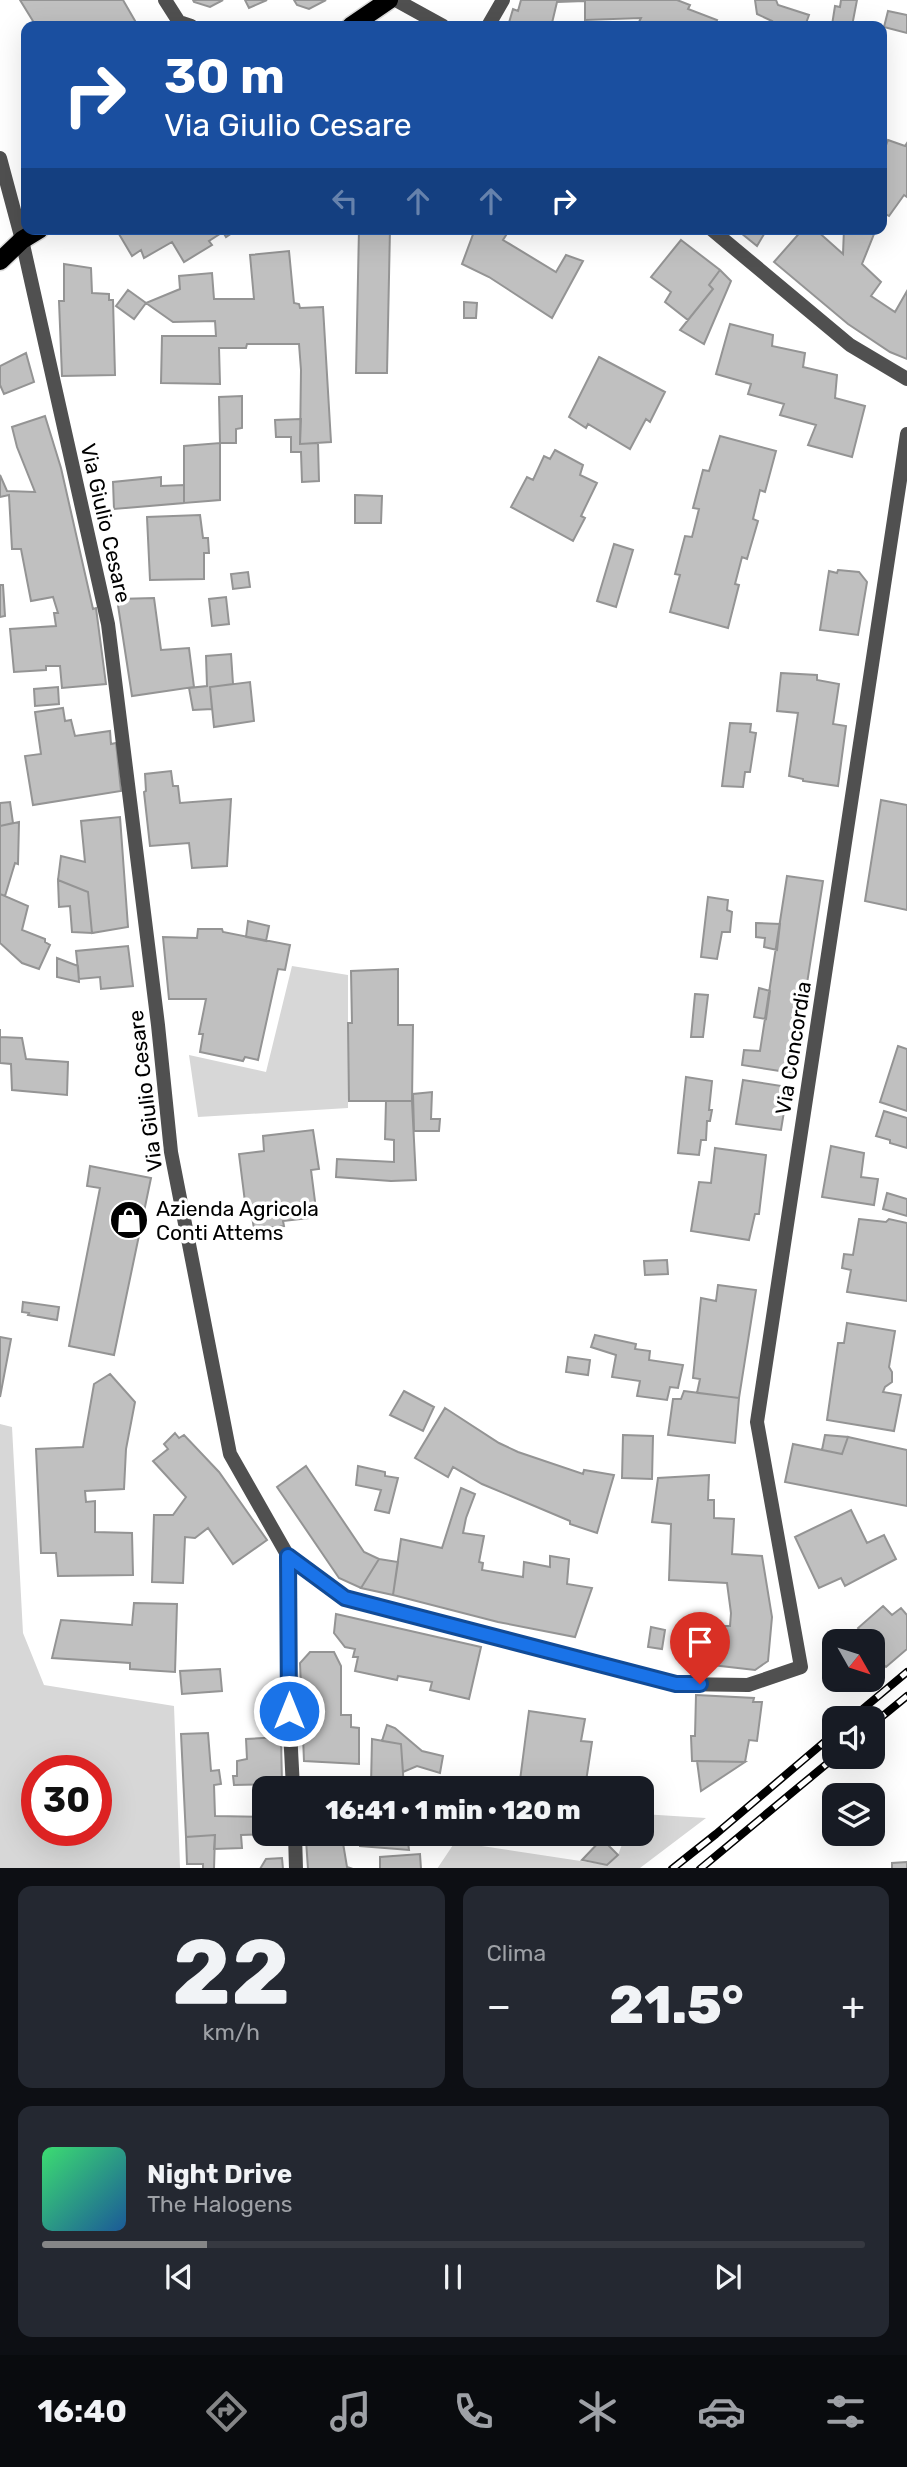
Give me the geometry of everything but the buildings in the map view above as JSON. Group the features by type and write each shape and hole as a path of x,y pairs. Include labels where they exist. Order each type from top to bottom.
{"main road":[{"path":"358,21 389,0"},
{"path":"0,261 31,235"}],"street":[{"path":"165,0 177,21"},
{"path":"396,0 434,21"},
{"path":"491,21 503,0"},
{"name":"Via Giulio Cesare","path":"0,158 21,233"},
{"name":"Via Giulio Cesare","path":"22,235 108,625 158,1025 171,1152 230,1454 288,1556 345,1598 676,1684 748,1685 801,1667"},
{"path":"718,235 850,345 907,379"},
{"name":"Via Concordia","path":"801,1667 757,1422 907,434"},
{"path":"288,1556 292,1776"},
{"path":"295,1846 296,1868"}],"shaded area":[{"path":"292,966 348,975 348,1108 198,1117 189,1055 266,1072"},
{"path":"0,1424 12,1427 23,1633 44,1685 174,1706 180,1868 0,1868"},
{"path":"654,1815 706,1818 640,1868 438,1868 452,1846 481,1846 607,1865 618,1855 621,1846 654,1846"}],"railway":[{"path":"866,1706 907,1672"},
{"path":"885,1714 907,1696"},
{"path":"673,1868 822,1744"},
{"path":"701,1868 822,1768"}],"place":[{"name":"Azienda Agricola Conti Attems","path":"129,1220"}],"route":[{"path":"289,1711 288,1556 345,1598 676,1684 700,1684"}]}
